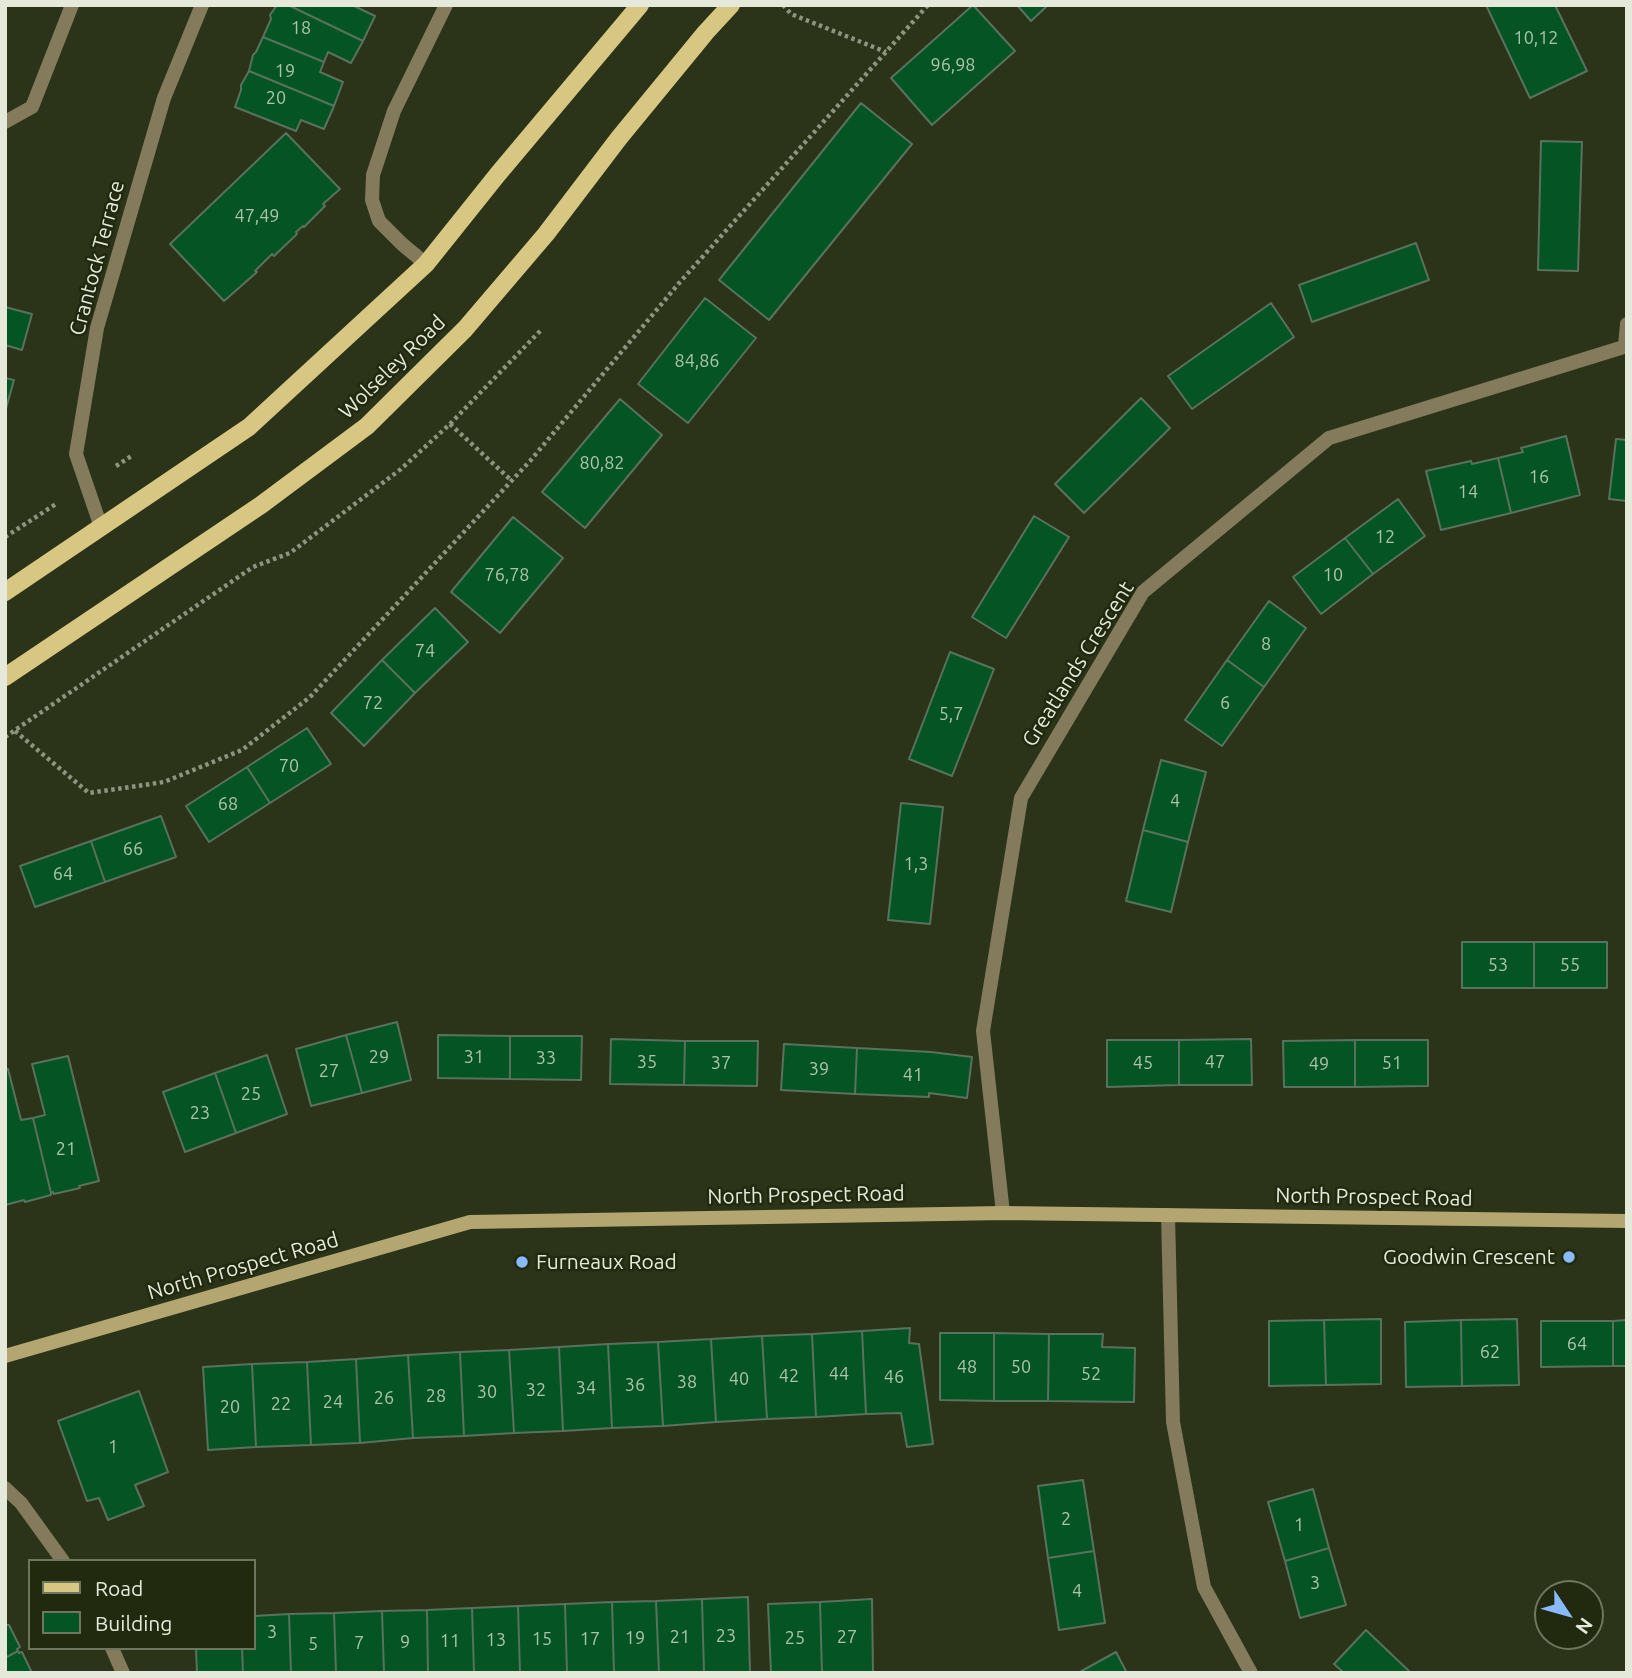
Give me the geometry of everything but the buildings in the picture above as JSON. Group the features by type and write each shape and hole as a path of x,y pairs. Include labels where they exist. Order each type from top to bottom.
{"main road":[{"path":"5,592 249,427 426,264 640,5"},
{"name":"Wolseley Road","path":"5,677 261,505 367,426 465,329 546,234 618,138 731,5"}],"street":[{"path":"5,122 32,107 72,5"},
{"name":"Crantock Terrace","path":"101,527 76,454 97,328 164,98 202,5"},
{"path":"426,264 379,222 372,200 373,175 394,110 446,5"},
{"path":"1626,346 1627,324"},
{"name":"Greatlands Crescent","path":"1003,1213 983,1031 1021,798 1143,592 1329,438 1626,346"},
{"name":"North Prospect Road","path":"5,1356 470,1222 1003,1213 1627,1222"},
{"path":"1168,1215 1175,1434 1204,1587 1251,1673"},
{"path":"5,1488 21,1503 62,1559"},
{"path":"113,1650 123,1673"}],"path":[{"path":"783,5 791,14 886,52"},
{"path":"15,731 89,793 164,782 242,750 310,697 530,461 680,282 928,5"},
{"path":"5,737 253,567 290,554 401,469 450,424 542,329"},
{"path":"450,424 512,481"},
{"path":"5,537 18,528"}],"place":[{"name":"Goodwin Crescent","path":"1569,1257"},
{"name":"Furneaux Road","path":"522,1262"}]}
